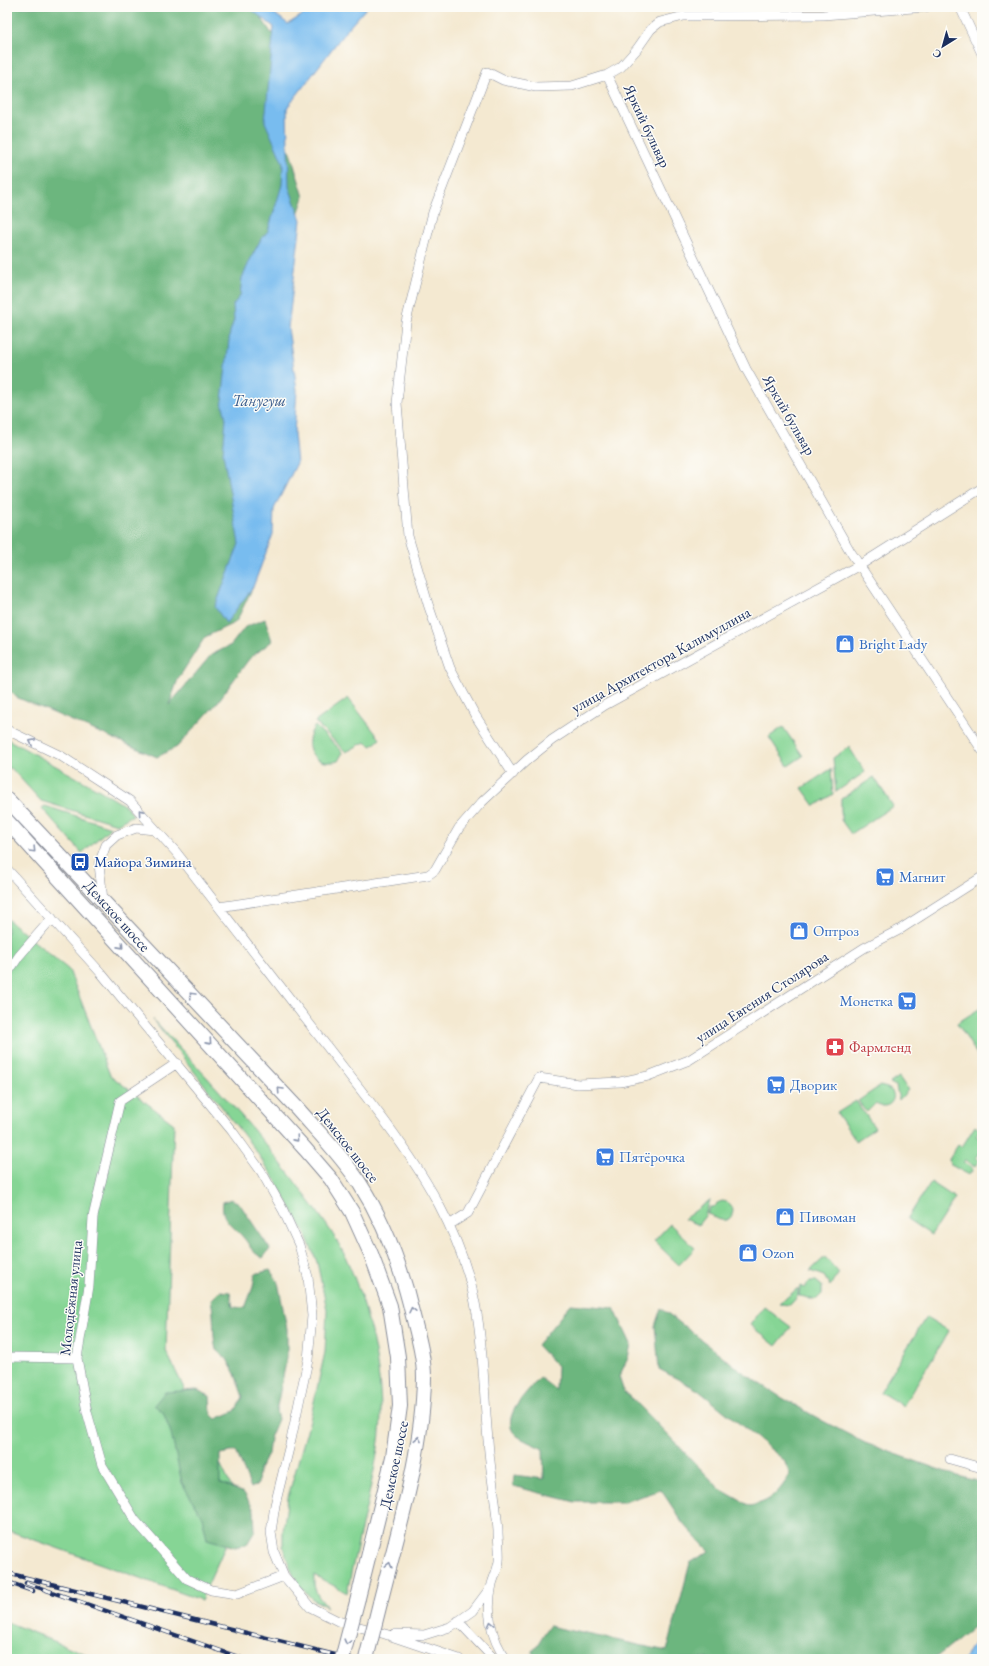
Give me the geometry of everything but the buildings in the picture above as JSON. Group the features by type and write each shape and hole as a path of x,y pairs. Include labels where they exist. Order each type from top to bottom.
{"main road":[{"name":"Демское шоссе","path":"7,799 297,1108 331,1147 360,1184 382,1222 397,1257 421,1350 424,1377 421,1420 408,1487 366,1659"},
{"name":"Демское шоссе","path":"7,822 306,1150 330,1179 352,1212 372,1254 390,1306 398,1357 400,1406 393,1457 342,1659"}],"street":[{"path":"513,774 475,715 450,668 428,604 408,536 397,403 406,322 433,212 487,72 503,80 536,87 572,86 607,75 621,67 637,49 651,28 660,22 684,16 823,15 926,7"},
{"path":"960,7 982,54"},
{"name":"Яркий бульвар","path":"607,75 746,369 860,565 982,750"},
{"name":"улица Архитектора Калимуллина","path":"218,907 428,875 435,870 449,844 470,814 552,740 604,704 860,565 982,488"},
{"path":"7,730 61,756 130,801 176,852 401,1142 427,1182 449,1225 467,1271 477,1313 488,1440 498,1529 499,1560 492,1586 489,1613 495,1639 506,1659"},
{"path":"103,900 98,864 106,846 118,835 136,828 154,830 176,852"},
{"path":"7,869 101,973 232,1131 261,1171 283,1210 299,1245 308,1277 312,1316 308,1360 275,1505 271,1532 274,1552 284,1576 310,1607 338,1621 385,1634 459,1659"},
{"name":"улица Евгения Столярова","path":"449,1225 468,1213 539,1078 578,1084 620,1082 653,1075 689,1060 864,948 899,930 982,877"},
{"path":"7,974 19,956 52,918"},
{"name":"Молодёжная улица","path":"177,1063 120,1101 93,1217 89,1286 77,1358 87,1412 102,1465 135,1520 187,1579 211,1590 238,1594 284,1576"},
{"path":"7,1357 77,1358"},
{"path":"950,1459 982,1468"},
{"path":"385,1634 424,1635 450,1627 473,1611 492,1586"},
{"path":"458,1621 494,1659"}],"green space":[{"path":"7,7 254,7 296,70 282,127 304,197 264,312 253,587 236,622 205,637 178,679 169,705 211,655 231,645 245,627 265,619 272,641 249,659 217,703 177,747 157,757 16,697 7,688"},
{"path":"348,698 380,739 372,746 365,742 346,752 315,722"},
{"path":"315,726 341,750 342,754 338,761 322,761 312,754 309,748 309,741"},
{"path":"783,727 803,756 788,766 769,737"},
{"path":"7,739 101,791 127,807 133,815 117,824 41,801 11,768 7,769"},
{"path":"849,747 865,772 836,792 833,758"},
{"path":"831,769 833,794 815,806 802,788"},
{"path":"874,777 893,806 851,834 841,820 841,799"},
{"path":"45,806 111,827 82,853 42,808"},
{"path":"7,919 69,970 110,1075 174,1124 166,1351 242,1509 201,1600 7,1530"},
{"path":"979,1009 982,1015 982,1053 978,1056 957,1023"},
{"path":"153,1019 251,1127 287,1172 330,1230 343,1252 359,1289 371,1331 378,1373 381,1413 380,1436 372,1481 347,1593 314,1575 316,1592 327,1607 311,1598 299,1585 289,1565 283,1546 283,1531 288,1497 310,1420 325,1352 327,1310 317,1262 305,1233 273,1176 253,1147"},
{"path":"899,1077 908,1090 899,1100 896,1086 890,1083"},
{"path":"880,1086 888,1088 892,1092 892,1102 885,1106 881,1106 876,1103 867,1112 858,1101"},
{"path":"856,1101 875,1128 856,1141 837,1113"},
{"path":"975,1126 980,1130 976,1136 979,1138 982,1133 982,1150 976,1158 979,1160 975,1167 965,1160 963,1162 973,1169 969,1175 949,1164 950,1163 948,1161 958,1145 962,1147"},
{"path":"931,1182 955,1198 931,1235 907,1219"},
{"path":"231,1199 239,1203 270,1249 263,1258 253,1250 225,1217 223,1213 223,1202"},
{"path":"710,1200 705,1216 698,1225 684,1219"},
{"path":"722,1201 731,1205 733,1212 730,1218 720,1220 707,1214 710,1207 714,1207"},
{"path":"670,1224 695,1248 679,1265 654,1241"},
{"path":"825,1257 839,1273 830,1286 824,1276 810,1271"},
{"path":"270,1270 278,1282 287,1329 287,1357 276,1411 278,1419 270,1438 268,1454 259,1469 258,1484 251,1488 236,1451 220,1454 220,1483 244,1493 254,1510 255,1531 247,1544 235,1547 207,1539 202,1517 182,1483 171,1433 163,1412 154,1405 165,1392 197,1390 210,1396 211,1414 216,1419 235,1411 243,1397 235,1374 227,1359 216,1350 211,1300 220,1291 230,1292 233,1307 245,1308 253,1287 255,1274"},
{"path":"810,1281 816,1281 822,1286 822,1294 817,1299 799,1296 800,1286 804,1288"},
{"path":"798,1288 798,1296 790,1305 779,1304"},
{"path":"571,1304 614,1308 631,1344 628,1358 619,1377 624,1392 639,1405 720,1489 750,1506 764,1502 773,1496 790,1475 784,1460 698,1390 659,1369 655,1326 661,1308 744,1373 779,1396 823,1421 865,1443 957,1476 982,1482 982,1620 934,1659 541,1659 532,1653 549,1626 667,1651 690,1563 709,1551 683,1523 661,1490 624,1502 575,1502 513,1486 514,1475 544,1479 543,1449 517,1436 511,1427 511,1420 517,1404 540,1378 556,1390 557,1366 537,1345"},
{"path":"764,1307 791,1327 776,1346 750,1325"},
{"path":"926,1317 949,1331 903,1406 880,1392"},
{"path":"7,1622 98,1659 7,1659"}],"water":[{"name":"Танугуш","path":"248,7 266,7 288,24 312,7 367,7 345,32 287,108 289,187 301,220 288,328 297,390 294,434 297,463 274,509 273,534 253,587 226,623 215,607 239,544 223,453 226,419 222,401 230,332 234,320 233,305 240,296 242,278 252,256 261,239 268,231 282,185 283,163 265,122 274,27"},
{"path":"982,1628 982,1659 964,1659"}],"railway":[{"path":"7,1573 351,1659"},
{"path":"7,1582 33,1591"},
{"path":"26,1583 244,1659"}],"place":[{"name":"Bright Lady","path":"845,644"},
{"name":"Майора Зимина","path":"80,862"},
{"name":"Магнит","path":"885,877"},
{"name":"Оптроз","path":"799,931"},
{"name":"Монетка","path":"907,1001"},
{"name":"Фармленд","path":"835,1047"},
{"name":"Дворик","path":"776,1085"},
{"name":"Пятёрочка","path":"605,1157"},
{"name":"Пивоман","path":"785,1217"},
{"name":"Ozon","path":"748,1253"}]}
